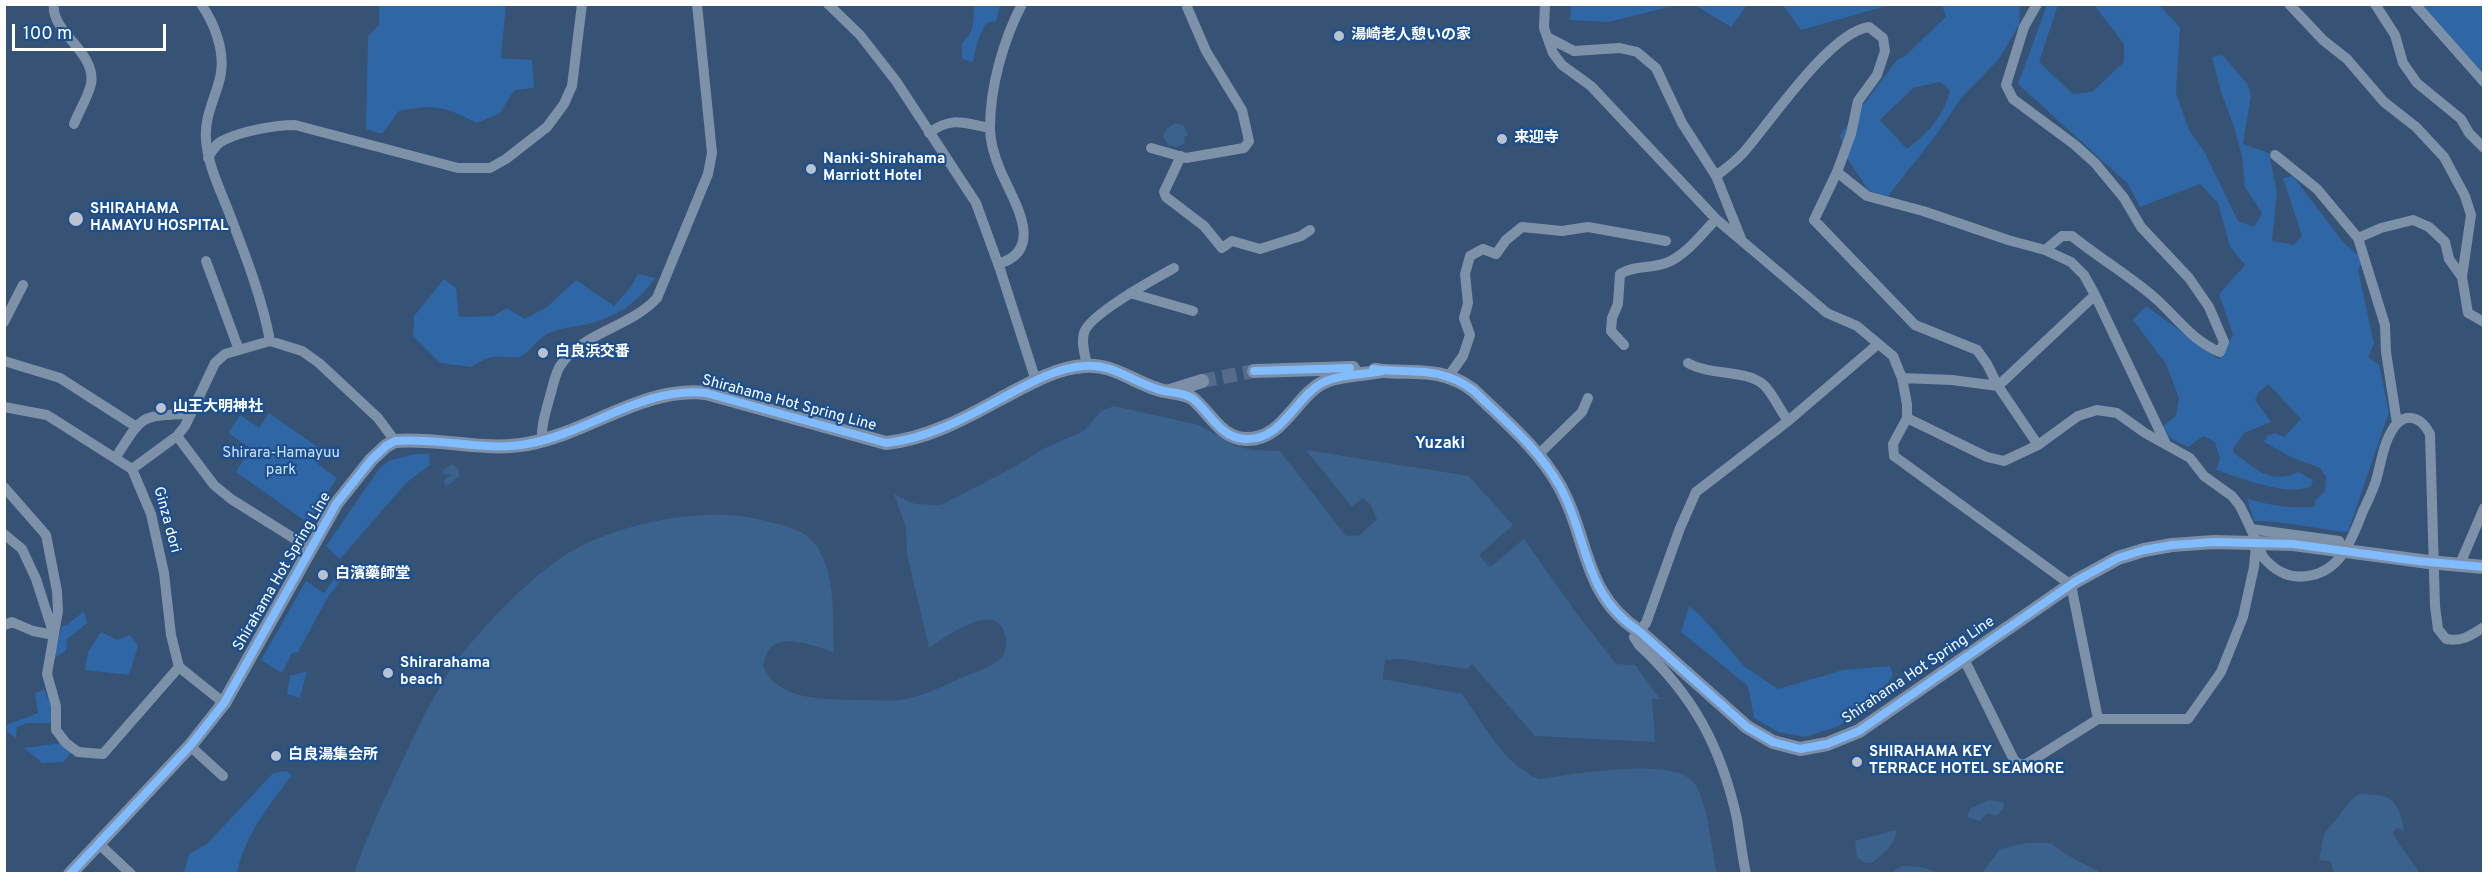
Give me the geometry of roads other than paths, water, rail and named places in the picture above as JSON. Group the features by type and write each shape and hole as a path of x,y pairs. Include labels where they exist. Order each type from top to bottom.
{"main road":[{"name":"Shirahama Hot Spring Line","path":"70,873 190,746 224,703 336,504 377,454 395,441 494,446 542,441 562,436 644,401 669,393 689,391 706,393 885,443 910,441 1036,381 1073,367 1087,365 1114,369 1146,385 1191,397 1218,425 1234,437 1254,438 1271,432 1323,382 1382,371 1413,370 1448,377 1473,390 1538,455 1570,506 1598,587 1621,619 1639,631 1747,727 1773,742 1800,749 1827,744 1860,731 2071,585 2108,564 2144,550 2214,542 2260,551 2293,544 2484,567"},
{"name":"Shirahama Hot Spring Line","path":"1254,370 1361,368 1382,371"},
{"path":"1167,392 1202,381"}],"street":[{"path":"54,4 53,10 58,20 91,68 91,85 74,124"},
{"path":"201,4 210,16 221,54 221,76 206,121 208,158 242,247 267,324 270,341"},
{"path":"208,158 215,146 223,140 281,125 295,125 458,168 490,168 506,159 547,127 564,104 573,86 582,4"},
{"path":"542,441 543,421 560,367 573,351 648,309 657,298 708,174 712,153 697,4"},
{"path":"828,4 860,35 896,81 976,203 1036,381"},
{"path":"998,264 1009,261 1021,249 1023,229 1015,199 997,162 990,128 996,79 1005,46 1022,4"},
{"path":"1151,148 1181,156 1204,156 1244,148 1249,141 1242,110 1206,51 1188,11 1188,4"},
{"path":"1545,4 1544,28 1553,53 1562,65 1591,86 1716,219 1827,313 1857,326 1893,356 1902,378 1907,404 1907,418 1893,444 1894,456 2071,585 2098,719"},
{"path":"2037,4 2024,27 2006,85 2013,99 2075,145 2124,198 2141,226 2189,278 2209,307 2224,342 2220,352 2209,348 2185,329 2155,298 2072,236 2062,236 2045,250"},
{"path":"2289,4 2323,40 2347,59 2384,102 2416,127 2444,158 2465,196 2471,215 2462,277 2468,313 2484,322"},
{"path":"2375,4 2395,35 2403,63 2416,83 2461,119 2469,133 2484,148"},
{"path":"2415,4 2484,82"},
{"path":"1716,176 1742,154 1805,75 1857,29 1869,27 1882,38 1886,51 1877,75 1858,101 1851,134 1837,172 1814,220 1915,325 1977,350 2038,445"},
{"path":"1547,37 1574,51 1620,48 1636,52 1656,68 1682,123 1716,176 1743,242"},
{"path":"206,121 214,133 223,140"},
{"path":"929,133 950,121 990,128"},
{"path":"2275,155 2317,189 2358,238 2385,325 2386,352 2397,423"},
{"path":"1181,156 1164,192 1166,197 1204,226 1222,248 1232,241 1260,249 1301,236 1310,230"},
{"path":"1837,172 1867,196 1923,211 2045,250 2071,262 2084,275 2095,295 2165,442"},
{"path":"1624,345 1611,331 1612,318 1618,304 1620,274 1628,268 1656,267 1669,262 1716,219"},
{"path":"2358,238 2381,228 2413,220 2429,227 2445,242 2449,259 2462,277"},
{"path":"1448,377 1463,356 1470,335 1464,318 1468,303 1465,274 1470,256 1483,249 1496,254 1506,240 1522,227 1562,231 1588,227 1666,241"},
{"path":"206,261 239,350"},
{"path":"1087,365 1083,343 1084,330 1092,321 1130,293 1174,268"},
{"path":"4,322 23,285"},
{"path":"1130,293 1193,310"},
{"path":"1998,386 2095,295"},
{"path":"132,469 177,436 191,414 214,363 225,354 270,341 302,351 319,363 378,418 395,441"},
{"path":"1746,873 1728,788 1710,737 1680,686 1639,645 1634,637 1646,623 1680,528 1696,492 1788,421 1878,344"},
{"path":"4,361 60,378 135,426"},
{"path":"1688,363 1697,369 1748,377 1764,385 1788,421"},
{"path":"1902,378 1952,380 1998,386"},
{"path":"1538,455 1556,440 1582,412 1588,398"},
{"name":"Ginza dori","path":"4,406 47,415 132,469 152,514 164,573 171,635 179,667"},
{"path":"1907,418 1987,457 2004,461 2038,445 2078,416 2097,410 2117,413 2145,433 2165,442 2190,458 2204,476 2232,496 2240,506 2260,551 2271,567 2301,577 2320,573 2344,551 2376,481 2389,435 2397,423 2411,417 2419,418 2425,423 2430,434 2433,573 2438,629 2446,639 2456,641 2468,638 2484,627"},
{"path":"116,457 135,426 148,417 191,414"},
{"path":"177,436 214,485 231,499 311,549"},
{"path":"4,487 46,535 57,591 58,612 47,674 56,706 56,730 66,743 78,752 103,754 179,667 224,703"},
{"path":"2455,564 2484,508"},
{"path":"2251,529 2339,541 2344,551"},
{"path":"4,534 22,549 36,579 54,635"},
{"path":"1964,658 2014,760 2020,765 2028,763 2098,719 2188,719 2221,672 2244,617 2254,567 2260,551"},
{"path":"4,625 12,622 33,631 54,635"},
{"path":"190,746 223,776"},
{"path":"98,843 131,873"}],"tunnel":[{"path":"1202,381 1254,371"}],"place":[{"name":"湯崎老人憩いの家","path":"1339,36"},
{"name":"来迎寺","path":"1502,139"},
{"name":"Nanki-Shirahama Marriott Hotel","path":"811,169"},
{"name":"SHIRAHAMA HAMAYU HOSPITAL","path":"76,219"},
{"name":"白良浜交番","path":"543,353"},
{"name":"山王大明神社","path":"161,408"},
{"name":"白濱藥師堂","path":"323,575"},
{"name":"Shirarahama beach","path":"388,673"},
{"name":"白良湯集会所","path":"276,756"},
{"name":"SHIRAHAMA KEY TERRACE HOTEL SEAMORE","path":"1857,762"}],"district":[{"name":"Yuzaki","path":"1440,445"}],"park label":[{"name":"Shirara-Hamayuu park","path":"281,462"}]}
